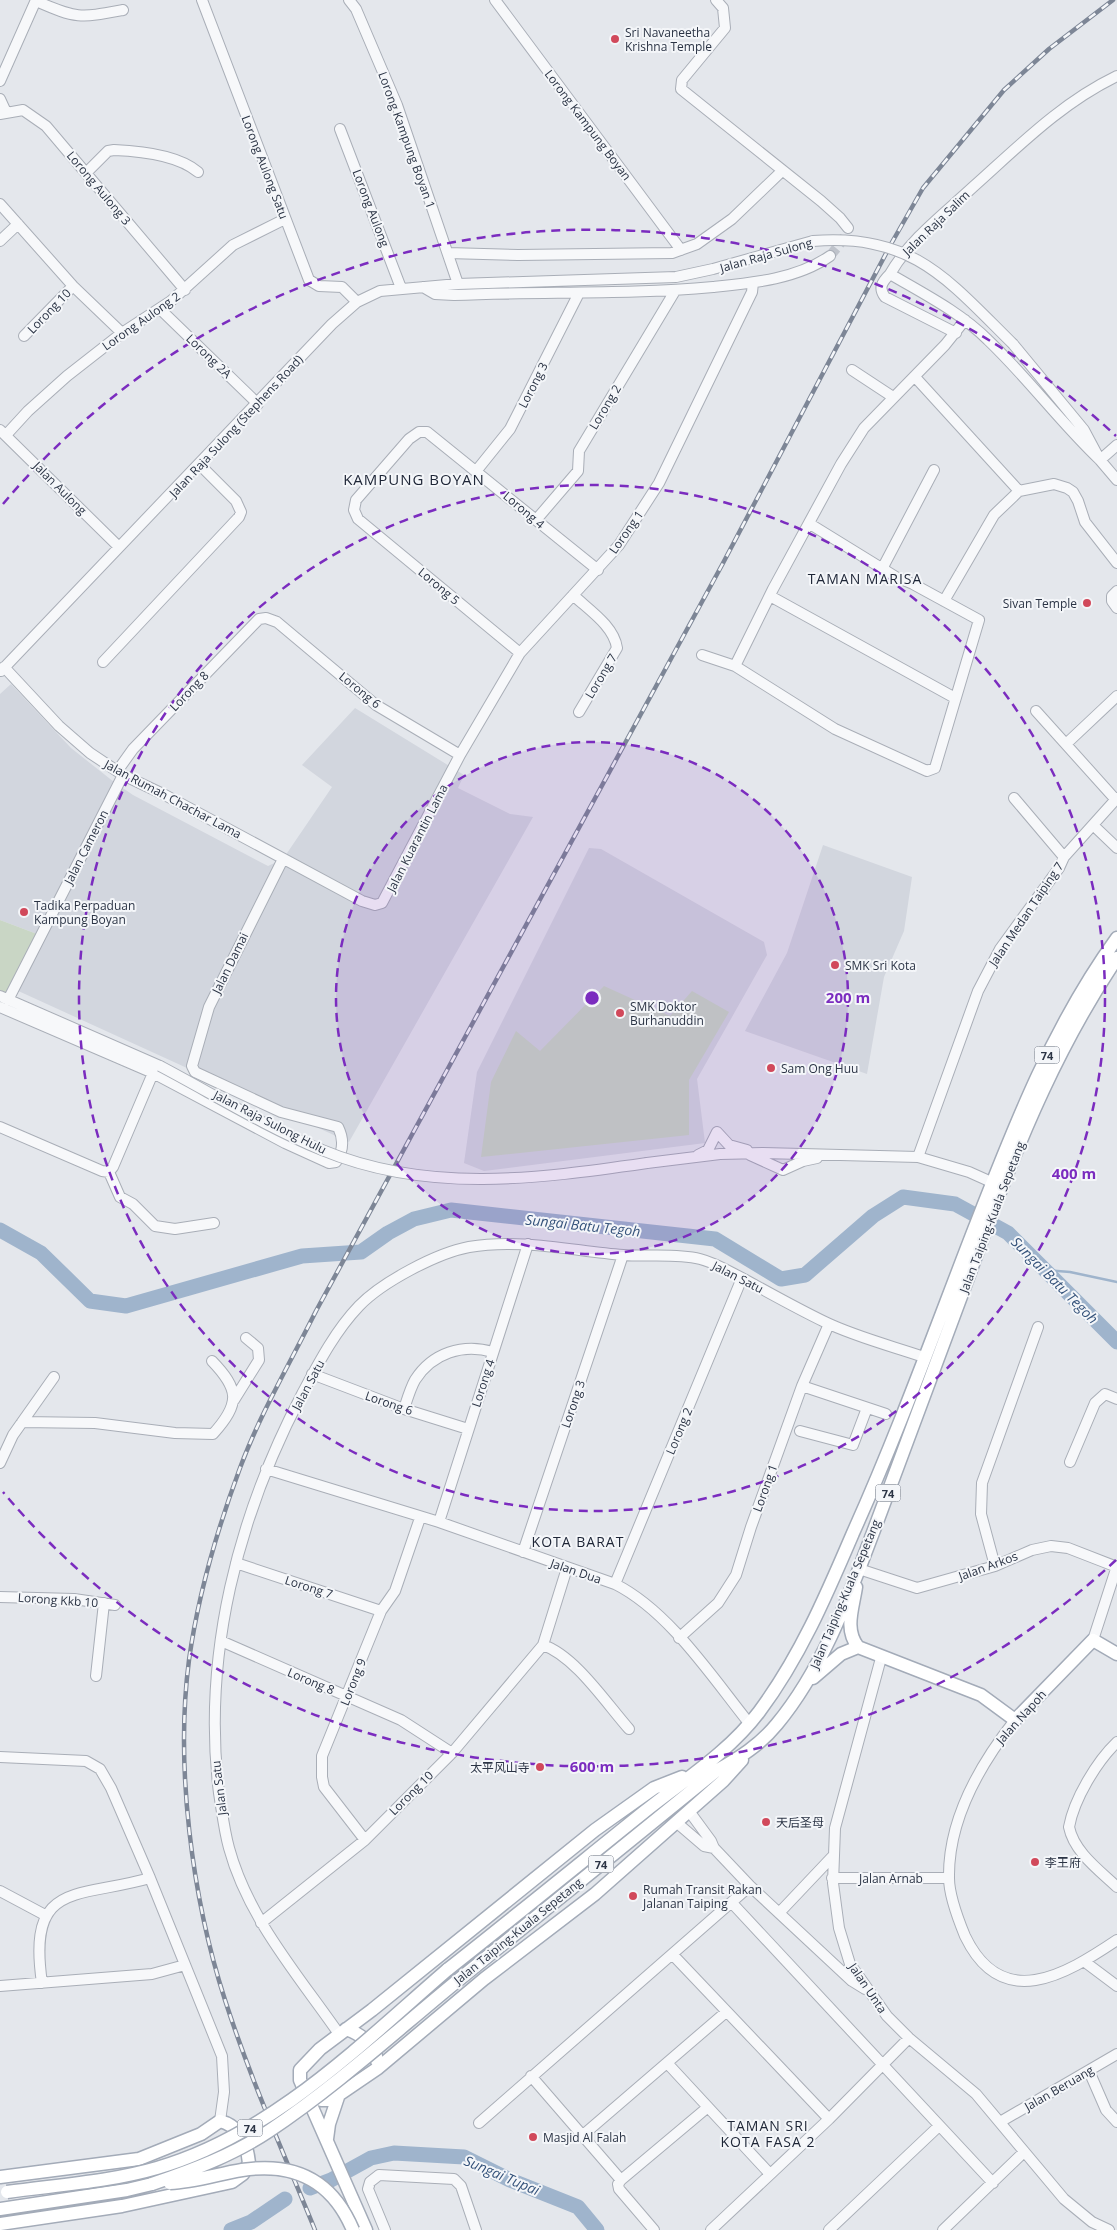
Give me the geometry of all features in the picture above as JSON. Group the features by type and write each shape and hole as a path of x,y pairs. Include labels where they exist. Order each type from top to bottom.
{"main road":[{"name":"Jalan Taiping-Kuala Sepetang","path":"0,2209 128,2190 152,2184 207,2165 269,2131 339,2078 716,1771 750,1752 777,1724 804,1687 813,1670 859,1569 917,1418 992,1197 1058,1030 1117,938"},
{"name":"Jalan Taiping-Kuala Sepetang","path":"997,1184 1068,1036 1117,958"},
{"name":"Jalan Taiping-Kuala Sepetang","path":"4,2193 109,2178 158,2168 231,2138 256,2125 294,2098 447,1970 657,1802 701,1770 750,1723 790,1666 814,1622 892,1443 924,1357 981,1227"},
{"path":"859,1569 849,1630 852,1639 858,1647 881,1658 941,1678 981,1694 1015,1720"},
{"path":"1093,1640 1117,1654"},
{"name":"Jalan Napoh","path":"1015,1720 1093,1640"},
{"path":"804,1687 841,1654 858,1647"},
{"path":"790,1666 808,1660 813,1670"},
{"path":"306,2094 321,2100 338,2096 378,2068 484,1979 595,1894 724,1781 750,1752"},
{"path":"366,2230 333,2151 300,2080 300,2070 308,2059 595,1830 654,1788 701,1770"},
{"path":"343,2031 363,2037 370,2044 376,2056 378,2068"},
{"path":"327,2138 329,2124 338,2096"},
{"path":"0,2176 139,2158 201,2134 220,2121 234,2128 244,2138 249,2163 243,2174 232,2182 122,2206 0,2224"},
{"path":"152,2184 178,2183 258,2168 287,2170 301,2174 325,2188 342,2209 353,2230"}],"street":[{"path":"0,81 36,0 74,16 89,16 123,10"},
{"name":"Lorong Aulong Satu","path":"202,0 309,280 319,286 342,287 357,302"},
{"name":"Lorong Kampung Boyan 1","path":"349,0 356,9 397,105 458,284"},
{"name":"Lorong Kampung Boyan","path":"495,0 682,250"},
{"path":"716,0 723,8 725,28 682,80 681,89 840,218 848,228"},
{"name":"Jalan Raja Salim","path":"890,274 898,261 921,235 1058,112 1089,90 1117,76"},
{"path":"0,99 3,113"},
{"name":"Lorong Aulong 3","path":"3,113 23,110 37,118 185,290"},
{"name":"Lorong Aulong","path":"340,129 401,288"},
{"path":"86,173 108,151 114,150 167,159 193,168 198,172"},
{"path":"448,252 672,253 697,244 732,219 782,171"},
{"path":"0,204 73,286 122,333"},
{"name":"Lorong Aulong 2","path":"3,432 67,376 122,333 160,309 185,290 233,245 285,219"},
{"path":"0,241 18,224"},
{"name":"Jalan Raja Sulong","path":"521,283 676,277 713,269 813,241 858,240 891,247 915,258 951,284 1013,344 1084,430 1100,460 1117,480"},
{"path":"423,287 435,294 454,295 674,290 753,283 817,265 830,256"},
{"path":"956,333 885,297 881,286 890,274 965,320 988,339 1068,430 1100,460 1116,446"},
{"name":"Jalan Raja Sulong (Stephens Road)","path":"2,669 200,465 332,324 357,302 380,291 401,288 458,284 521,283"},
{"name":"Lorong 1","path":"460,755 520,653 619,545 659,483 752,292 753,283"},
{"name":"Lorong 10","path":"24,336 73,286"},
{"name":"Lorong 2","path":"536,520 578,471 580,451 674,290"},
{"name":"Lorong 3","path":"476,470 510,430 579,293"},
{"name":"Lorong 2A","path":"160,309 258,404"},
{"path":"735,666 770,596 842,464 864,428 956,333 965,320"},
{"path":"852,370 893,397"},
{"path":"914,377 1019,491"},
{"name":"Jalan Aulong","path":"3,432 119,547"},
{"name":"Lorong 4","path":"358,519 354,510 356,500 409,439 419,432 427,432 598,570"},
{"path":"103,662 241,512 236,501 200,465"},
{"path":"882,569 934,470"},
{"path":"944,601 994,515 1019,491 1054,484 1073,492 1084,522 1117,563"},
{"name":"Lorong 5","path":"358,519 520,653"},
{"path":"702,655 735,666 836,729 927,771 935,768 978,620 882,569 810,524"},
{"path":"1117,591 1112,596 1112,601 1117,608"},
{"name":"Lorong 7","path":"573,595 609,629 614,637 617,648 578,712"},
{"path":"770,596 955,698"},
{"name":"Lorong 6","path":"266,618 277,622 376,705 460,755"},
{"name":"Lorong 8","path":"120,772 133,749 259,619 266,618"},
{"name":"Jalan Rumah Chachar Lama","path":"2,669 90,753 120,772 283,859"},
{"path":"1066,744 1117,696"},
{"path":"1036,711 1116,799"},
{"name":"Jalan Kuarantin Lama","path":"283,859 362,901 375,905 382,903 460,755"},
{"name":"Jalan Cameron","path":"3,1001 120,772"},
{"path":"1014,798 1064,857"},
{"name":"Jalan Medan Taiping 7","path":"918,1157 978,991 1000,949 1059,868 1064,857 1116,799"},
{"path":"1093,825 1117,848"},
{"name":"Jalan Damai","path":"157,1070 285,1143 330,1163 336,1162 339,1157 343,1138 338,1127 324,1121 281,1112 195,1072 192,1066 209,1007 283,859"},
{"name":"Jalan Raja Sulong Hulu","path":"3,1001 157,1070 323,1150 408,1175 466,1180 514,1178 720,1154 763,1153"},
{"path":"109,1172 157,1070"},
{"path":"0,1127 102,1171 109,1172"},
{"path":"693,1158 708,1150 717,1132 729,1145 741,1150 763,1153 831,1156 918,1157 997,1184"},
{"path":"747,1154 783,1170 803,1161 831,1156"},
{"path":"109,1172 120,1196 133,1204 155,1226 175,1229 214,1223"},
{"name":"Lorong 4","path":"439,1522 528,1244"},
{"name":"Jalan Satu","path":"343,2031 261,1923 243,1889 228,1847 221,1807 215,1746 214,1692 227,1599 248,1518 266,1469 312,1374 352,1314 373,1293 392,1280 446,1255 470,1247 528,1244 623,1255 699,1258 722,1267 828,1324 924,1357"},
{"name":"Lorong 3","path":"523,1552 623,1255"},
{"name":"Lorong 2","path":"616,1584 742,1278"},
{"name":"Lorong 1","path":"680,1638 718,1603 736,1575 751,1527 802,1386 828,1324"},
{"path":"995,1566 981,1514 982,1483 1038,1327"},
{"path":"22,1422 95,1423 202,1435 214,1434 222,1424 259,1360 258,1348 246,1338"},
{"path":"404,1409 414,1382 421,1371 436,1359 462,1348 478,1347 493,1352"},
{"path":"212,1361 228,1377 234,1391 234,1401"},
{"name":"Lorong 6","path":"312,1374 404,1409 468,1429"},
{"path":"0,1463 13,1435 54,1377"},
{"path":"802,1386 886,1414"},
{"path":"1070,1462 1095,1403 1101,1396 1113,1397"},
{"path":"800,1431 848,1446 853,1445 867,1408"},
{"name":"Jalan Dua","path":"266,1469 420,1518 439,1522 616,1584 636,1594 680,1638 750,1723"},
{"name":"Lorong 9","path":"364,1840 324,1787 322,1756 381,1611 395,1591 420,1518"},
{"name":"Jalan Arkos","path":"859,1569 917,1588 995,1566 1032,1550 1051,1546 1068,1548 1117,1567"},
{"name":"Lorong 7","path":"236,1563 381,1611"},
{"name":"Jalan Napoh","path":"1093,1640 1117,1567"},
{"name":"Lorong 10","path":"261,1923 364,1840 452,1752 543,1645 568,1568"},
{"name":"Lorong Kkb 10","path":"0,1597 74,1599 115,1605"},
{"path":"96,1676 104,1603"},
{"name":"Lorong 8","path":"221,1642 401,1720 452,1752"},
{"path":"543,1645 555,1649 570,1662 628,1729"},
{"name":"Jalan Unta","path":"881,1658 835,1828 832,1857 832,1878 840,1928 850,1964 887,2016 908,2038 959,2077 976,2094 1076,2211 1109,2230"},
{"name":"Jalan Napoh","path":"1015,1720 990,1751 975,1780 954,1840 949,1878 954,1903 968,1941 980,1961 994,1972 1023,1981 1042,1980 1085,1962 1117,1940"},
{"path":"1117,1742 1102,1758 1086,1784 1069,1826 1074,1843 1090,1863 1117,1887"},
{"path":"0,1757 86,1761 100,1769 111,1788 150,1878 222,2056 224,2092 220,2121"},
{"path":"689,1811 714,1848 750,1886 852,1981 866,1989"},
{"path":"676,1822 704,1846 714,1848"},
{"path":"779,1913 832,1857"},
{"path":"42,1983 40,1966 41,1937 45,1915 69,1895 114,1888 150,1878"},
{"name":"Jalan Arnab","path":"832,1878 949,1878"},
{"path":"479,2123 750,1886"},
{"path":"0,1891 45,1915"},
{"path":"732,1903 993,2183"},
{"path":"822,1953 850,1964"},
{"path":"673,1955 829,2119"},
{"path":"1085,1962 1117,1986"},
{"path":"0,1986 152,1974 185,1965"},
{"path":"583,2135 668,2064 726,2012"},
{"path":"713,2229 829,2119 908,2038"},
{"name":"Jalan Beruang","path":"1000,2122 1117,2054"},
{"path":"668,2064 770,2174"},
{"path":"1089,2071 1106,2110 1117,2122"},
{"path":"531,2076 621,2180"},
{"path":"654,2230 619,2188 618,2184 708,2107"},
{"path":"829,2230 939,2126"},
{"path":"943,2230 1024,2152"},
{"path":"385,2230 368,2189 370,2182 379,2175 454,2179 461,2186 476,2230"}],"shaded area":[{"path":"11,684 71,748 114,782 133,795 268,866 283,859 332,787 302,765 355,708 464,775 458,788 510,814 533,817 349,1142 14,989 37,934 0,920 0,694"},
{"name":"SMK Sri Kota","path":"823,845 912,877 904,931 884,977 867,1074 745,1031 787,953"},
{"name":"SMK Doktor Burhanuddin","path":"589,848 601,849 764,942 767,955 697,1079 705,1143 484,1171 464,1163 477,1072"}],"green space":[{"path":"0,920 37,934 6,993 0,990"},
{"path":"604,986 670,1016 692,991 729,1012 689,1080 689,1135 481,1157 491,1082 516,1031 540,1051"}],"waterway":[{"name":"Sungai Batu Tegoh","path":"0,1230 41,1253 90,1301 126,1306 302,1256 361,1252 388,1233 414,1219 451,1210 715,1239 781,1279 805,1275 873,1216 903,1197 955,1204 1008,1233 1117,1342"},
{"path":"1045,1270 1070,1272 1117,1282"},
{"name":"Sungai Tupai","path":"310,2188 331,2180 371,2158 394,2153 464,2157 510,2180 578,2207 597,2230"},
{"name":"Sungai Tupai","path":"231,2230 251,2222 285,2199"}],"tunnel":[{"path":"830,256 843,240 848,228"}],"railway":[{"path":"315,2230 256,2087 225,2000 203,1919 189,1832 184,1744 185,1701 189,1660 203,1587 232,1491 257,1428 316,1311 722,565 891,244 923,188 1004,90 1049,49 1113,0"}],"place":[{"name":"Sri Navaneetha Krishna Temple","path":"615,39"},
{"name":"Sivan Temple","path":"1087,603"},
{"name":"Tadika Perpaduan Kampung Boyan","path":"24,912"},
{"name":"SMK Sri Kota","path":"835,965"},
{"name":"SMK Doktor Burhanuddin","path":"620,1013"},
{"name":"Sam Ong Huu","path":"771,1068"},
{"name":"太平风山寺","path":"540,1767"},
{"name":"天后圣母","path":"766,1822"},
{"name":"李王府","path":"1035,1862"},
{"name":"Rumah Transit Rakan Jalanan Taiping","path":"633,1896"},
{"name":"Masjid Al Falah","path":"533,2137"}],"district":[{"name":"KAMPUNG BOYAN","path":"414,479"},
{"name":"TAMAN MARISA","path":"865,578"},
{"name":"KOTA BARAT","path":"578,1541"},
{"name":"TAMAN SRI KOTA FASA 2","path":"768,2134"}]}
